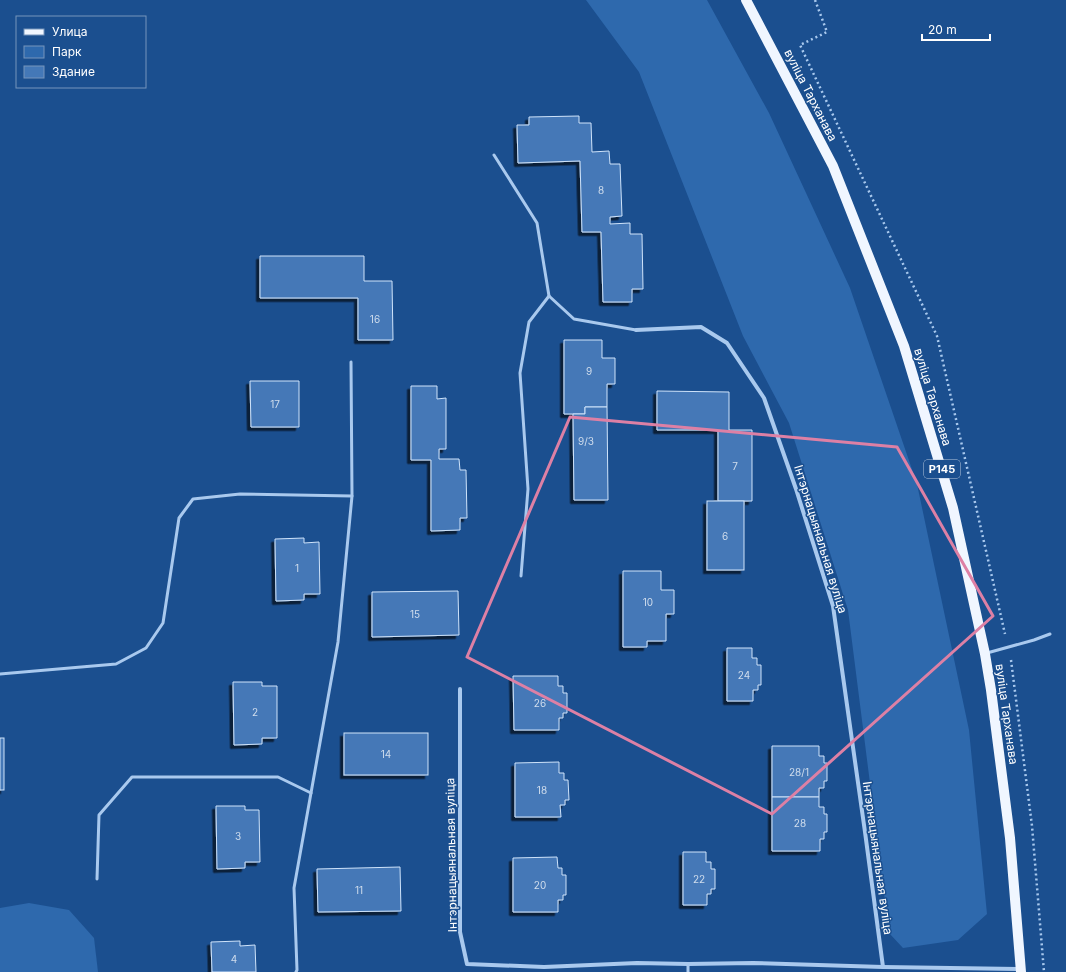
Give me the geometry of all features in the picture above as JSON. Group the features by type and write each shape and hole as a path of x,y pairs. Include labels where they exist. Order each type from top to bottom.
{"main road":[{"name":"вуліца Тарханава","path":"746,0 833,166 904,346 953,508 986,654 992,690 1010,838 1021,970"}],"street":[{"name":"Інтэрнацыянальная вуліца","path":"636,330 702,327 727,343 764,398 796,489 833,606 883,967"},
{"name":"Інтэрнацыянальная вуліца","path":"460,689 460,932 467,964 544,967 637,962 688,964 753,963 1021,970"}],"lane":[{"path":"494,155 536,223 549,296 574,319 636,330"},
{"path":"521,576 528,489 520,373 529,322 549,296"},
{"path":"296,972 294,888 338,642 352,496 351,362"},
{"path":"0,674 116,664 146,648 163,623 179,518 193,499 240,494 352,496"},
{"path":"986,654 1050,634"},
{"path":"97,879 99,815 132,778 278,777 311,793"},
{"path":"688,964 688,972"}],"path":[{"path":"800,46 827,32 815,0"}],"highlighted area":[{"path":"570,417 897,447 993,616 772,814 467,657"}],"green space":[{"path":"586,0 707,0 769,113 850,288 917,484 969,730 987,914 958,940 903,948 889,933 848,610 789,423 743,336 639,72"},
{"path":"29,903 69,910 94,938 98,972 0,972 0,908"}],"building":[{"path":"579,116 579,123 591,123 592,152 609,151 610,164 620,164 622,216 610,217 610,224 630,223 630,234 642,234 643,289 632,289 632,302 603,302 601,232 582,232 580,161 518,163 517,125 529,125 529,117"},
{"path":"260,256 364,256 364,281 392,281 393,340 358,340 358,298 260,298"},
{"path":"564,340 602,340 602,358 615,358 615,384 607,384 607,407 585,407 585,414 564,414"},
{"path":"250,381 299,381 299,427 251,427"},
{"path":"411,386 437,386 437,399 446,398 446,449 439,449 439,459 459,459 460,470 466,470 467,518 460,518 460,530 431,531 431,460 411,460"},
{"path":"657,391 729,392 729,430 752,430 752,501 718,501 718,430 657,430"},
{"path":"585,407 607,407 608,500 574,500 573,414 585,414"},
{"path":"707,501 744,501 744,570 707,570"},
{"path":"304,538 304,543 319,542 320,594 304,594 304,600 276,601 275,539"},
{"path":"623,571 661,571 661,590 674,590 674,614 666,614 666,641 647,641 647,647 623,647"},
{"path":"458,591 459,635 372,637 372,592"},
{"path":"727,648 752,648 752,658 757,658 757,665 761,665 761,685 758,685 758,690 753,690 753,701 727,701"},
{"path":"513,676 558,676 558,686 563,686 563,693 567,693 567,713 563,713 563,718 559,718 559,730 514,730"},
{"path":"233,682 262,682 262,686 277,686 277,738 262,738 262,744 234,745"},
{"path":"344,733 428,733 428,775 344,775"},
{"path":"0,738 4,738 4,790 0,790"},
{"path":"772,746 819,746 819,756 824,756 824,763 827,763 827,781 824,781 824,788 819,788 819,797 772,797"},
{"path":"559,762 559,773 564,773 564,780 568,780 569,800 565,800 565,805 560,805 561,817 515,817 515,763"},
{"path":"772,797 819,797 819,807 824,807 824,814 827,814 827,832 824,832 824,839 820,839 820,851 772,851"},
{"path":"216,806 245,806 245,810 259,810 260,862 245,862 245,868 217,869"},
{"path":"683,852 706,852 706,862 711,862 711,869 715,869 715,889 711,889 711,894 707,894 707,905 683,905"},
{"path":"557,857 558,868 562,868 562,875 566,875 566,895 563,895 563,900 558,900 558,912 513,912 513,858"},
{"path":"400,867 401,911 318,912 317,869"},
{"path":"240,941 240,946 255,945 256,972 212,972 211,942"}]}
